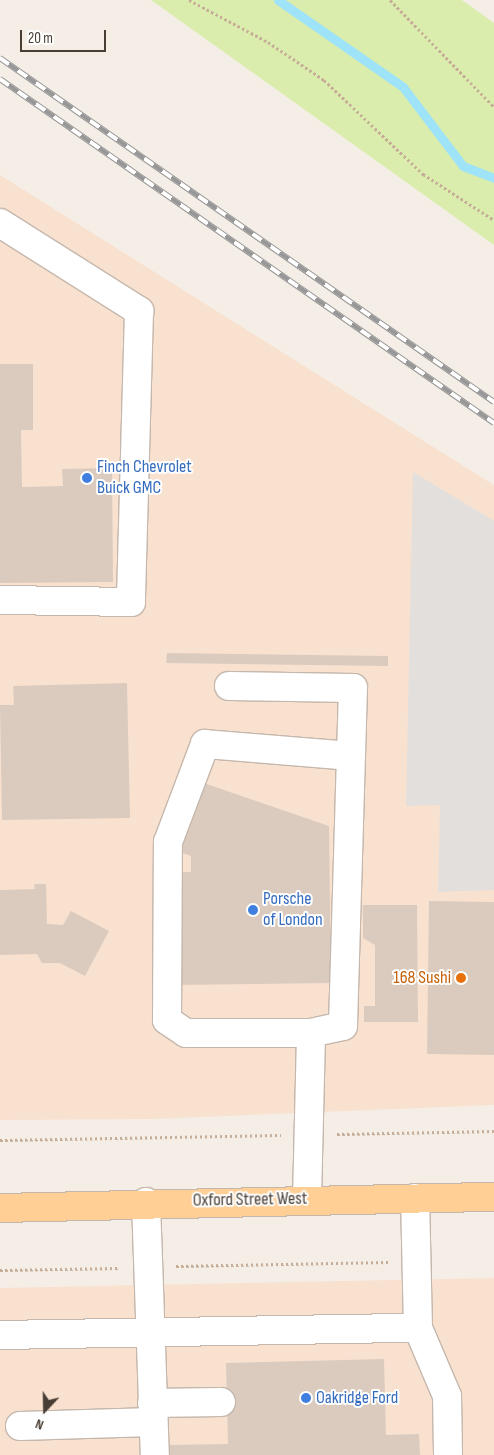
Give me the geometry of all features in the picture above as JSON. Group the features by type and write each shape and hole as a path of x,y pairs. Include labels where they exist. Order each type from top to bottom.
{"main road":[{"name":"Oxford Street West","path":"2,1206 494,1197"}],"lane":[{"path":"0,223 139,311 131,602 0,600"},
{"path":"229,686 352,688 343,1026 310,1034 186,1033 167,1020 168,842 205,744 350,756"},
{"path":"307,1199 310,1034"},
{"path":"415,1198 418,1328 447,1396 448,1455"},
{"path":"146,1202 155,1455"},
{"path":"0,1335 150,1336 418,1328"},
{"path":"20,1426 153,1413 221,1402"}],"path":[{"path":"188,0 268,42 324,80 423,174 494,220"},
{"path":"390,0 494,107"},
{"path":"0,1140 494,1131"},
{"path":"0,1270 417,1260"}],"shaded area":[{"path":"0,175 494,485 494,1105 153,1119 0,1120"},
{"path":"413,472 494,521 494,890 438,892 440,805 406,806"},
{"path":"494,1278 494,1455 0,1455 0,1288"}],"green space":[{"path":"151,0 462,0 494,23 494,245"}],"building":[{"name":"Finch Chevrolet Buick GMC","path":"0,364 33,364 33,430 21,430 22,487 63,486 62,469 112,468 113,582 0,583"},
{"path":"167,653 388,656 388,666 166,663"},
{"path":"127,683 130,818 2,820 0,705 14,705 13,686"},
{"path":"198,781 329,826 331,983 174,985 173,872 191,872 191,856 174,850"},
{"path":"34,884 46,884 47,924 63,925 71,911 109,931 85,976 60,963 42,963 37,954 0,955 0,890 35,889"},
{"name":"168 Sushi","path":"429,901 494,902 494,1055 427,1054"},
{"path":"363,905 417,905 418,1022 364,1022 364,1006 375,1006 375,945 363,938"},
{"name":"Oakridge Ford","path":"384,1359 386,1435 419,1434 420,1455 169,1455 168,1445 228,1444 226,1363"}],"waterway":[{"path":"278,0 403,87 463,166 494,178"}],"railway":[{"path":"0,58 494,402"},
{"path":"0,79 494,423"}],"place":[{"name":"Finch Chevrolet Buick GMC","path":"87,478"},
{"name":"Porsche of London","path":"253,910"},
{"name":"168 Sushi","path":"461,978"},
{"name":"Oakridge Ford","path":"306,1398"}]}
